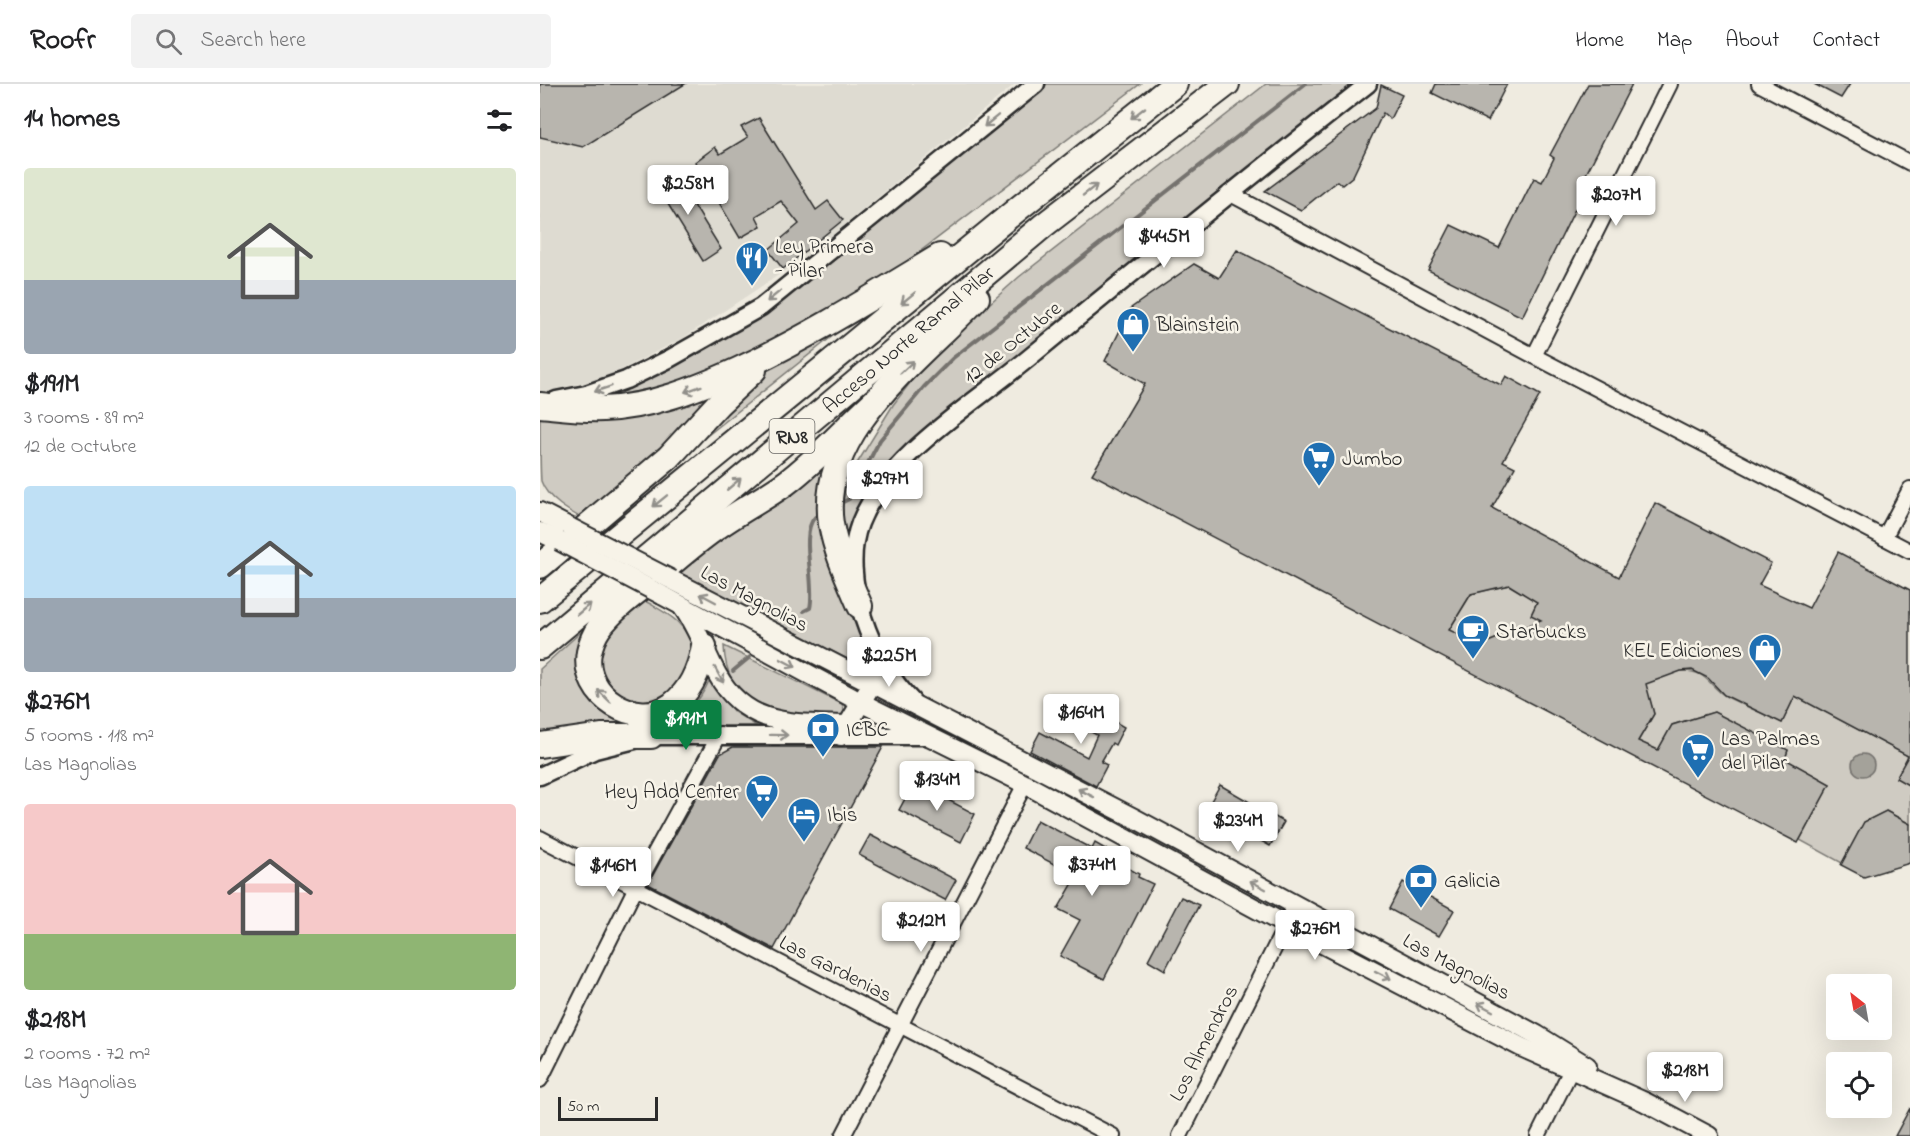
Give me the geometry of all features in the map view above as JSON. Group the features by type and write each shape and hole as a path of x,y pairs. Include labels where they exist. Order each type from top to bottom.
{"highway":[{"name":"Acceso Norte Ramal Pilar","path":"540,600 1019,208 1175,84"},
{"name":"Acceso Norte Ramal Pilar","path":"540,647 1044,225 1227,84"},
{"path":"540,403 605,409 644,403 705,385 777,352 867,302 1019,208"},
{"path":"704,646 696,675 681,697 668,707 650,713 634,713 613,704 596,688 590,671 588,657 591,643 597,630 616,609 712,530 786,483 876,400 948,329 1044,225"},
{"path":"540,566 669,457 727,395 777,352"},
{"path":"860,606 838,550 831,525 830,504 840,459 854,432 876,400"},
{"path":"540,745 601,736 651,735"}],"main road":[{"path":"540,498 546,515"},
{"name":"Las Magnolias","path":"546,515 565,535 662,596 862,703 1025,784 1286,925 1521,1047 1645,1102"},
{"name":"Las Magnolias","path":"540,532 565,535 672,580 1136,819 1537,1035 1645,1102 1708,1136"},
{"path":"681,605 729,692 753,712 774,720 844,731 872,684 881,658"}],"street":[{"path":"540,403 573,398 614,385 742,320 1036,84"},
{"name":"12 de Octubre","path":"919,708 896,684 881,658 860,606 854,577 853,554 861,521 889,476 910,454 940,429 1229,193 1368,84"},
{"path":"1534,356 1670,84"},
{"path":"1759,84 1910,163"},
{"path":"1229,193 1534,356 1910,551"},
{"path":"1884,538 1910,489"},
{"path":"540,776 595,750 651,735 844,731 928,736"},
{"path":"540,1080 635,889 720,734"},
{"path":"843,1136 1025,784"},
{"name":"Las Gardenias","path":"540,838 1113,1136"},
{"name":"Los Almendros","path":"1180,1136 1286,925 1294,904"},
{"path":"1538,1136 1571,1070"}],"shaded area":[{"path":"540,84 1015,84 806,257 683,338 605,378 540,391"},
{"path":"1047,84 1140,84 893,272 751,355 646,396 645,390 587,402 628,388 666,371 740,328 808,277"},
{"path":"1266,84 1357,84 864,502 850,530 847,549 841,528 845,483 893,405 929,358 1019,277"},
{"path":"844,327 703,439 741,394 773,365 799,349"},
{"path":"725,386 697,417 585,520 560,504 544,488 541,481 540,416 689,405"},
{"path":"843,444 831,465 860,625 868,655 863,667 675,571 808,481"},
{"path":"1509,585 1537,602 1531,615 1681,671 1697,673 1727,697 1782,723 1795,696 1908,756 1896,778 1910,786 1910,824 1886,811 1864,822 1842,863 1800,840 1830,784 1785,759 1788,750 1714,712 1672,725 1658,750 1638,741 1654,714 1648,694 1523,627 1481,645 1449,630 1471,594"},
{"path":"642,599 674,619 685,630 695,649 682,687 654,704 622,701 604,678 601,666 604,644 610,634"},
{"path":"593,621 579,660 639,725 609,724 540,736 540,669"},
{"path":"724,646 842,704 845,712 842,718 782,711 748,698 736,686 727,669"},
{"path":"710,679 734,712 757,726 650,726 687,711 699,699"},
{"path":"1863,754 1871,757 1874,765 1871,773 1863,776 1855,773 1852,765 1855,757"}],"building":[{"path":"540,84 685,84 583,147 540,137"},
{"path":"1436,84 1507,84 1488,121 1432,93"},
{"path":"1588,84 1632,84 1580,186 1585,189 1522,317 1428,270 1451,225 1499,248 1534,178 1542,182 1554,158 1550,155"},
{"path":"1814,84 1850,84 1841,98"},
{"path":"1381,85 1402,95 1390,119 1383,113 1353,176 1342,185 1337,181 1301,210 1265,191 1376,108"},
{"path":"759,118 816,210 828,201 843,220 783,269 768,250 799,224 781,201 756,216 761,226 740,238 695,162 715,147 720,154 748,137 741,127"},
{"path":"673,171 721,249 703,261 655,183"},
{"path":"1237,250 1501,385 1506,376 1540,395 1503,461 1515,467 1492,508 1619,577 1655,503 1771,563 1759,585 1809,608 1838,552 1910,590 1910,786 1896,778 1908,756 1795,696 1782,723 1724,695 1708,678 1692,670 1681,671 1646,684 1654,714 1638,741 1658,750 1672,725 1714,712 1788,750 1785,759 1830,784 1798,843 1092,474 1145,384 1105,361 1131,308 1194,264 1219,278","holes":["1509,585 1537,602 1531,615 1541,620 1481,645 1449,630 1471,594"]},
{"path":"1068,701 1095,717 1098,712 1124,727 1115,745 1112,743 1101,762 1107,765 1096,786 1030,751 1040,732 1087,757 1097,735 1060,716"},
{"name":"Hey Add Center","path":"733,747 883,747 774,949 648,884 720,754"},
{"path":"914,782 975,814 961,842 899,810"},
{"path":"1220,785 1284,822 1270,846 1206,810"},
{"path":"1886,811 1910,824 1910,863 1864,877 1841,865 1864,822"},
{"path":"1037,820 1092,849 1095,843 1116,855 1113,860 1153,884 1104,979 1060,956 1080,920 1058,909 1077,876 1023,848"},
{"path":"870,835 956,880 945,900 859,855"},
{"name":"Galicia","path":"1403,882 1454,910 1439,936 1389,909"},
{"path":"1181,897 1199,905 1165,970 1148,960"},
{"path":"1910,1108 1910,1136 1895,1136"}],"waterway":[{"path":"841,503 849,499 880,440 924,387 953,358 1305,84"},
{"path":"804,611 810,608 808,535 815,517"},
{"path":"733,671 750,657"}],"place":[{"name":"Ley Primera - Pilar","path":"752,287"},
{"name":"Blainstein","path":"1133,353"},
{"name":"Jumbo","path":"1319,487"},
{"name":"Starbucks","path":"1473,660"},
{"name":"KEL Ediciones","path":"1765,679"},
{"name":"ICBC","path":"823,758"},
{"name":"Las Palmas del Pilar","path":"1698,779"},
{"name":"Hey Add Center","path":"762,820"},
{"name":"Ibis","path":"804,843"},
{"name":"Galicia","path":"1421,909"}]}
